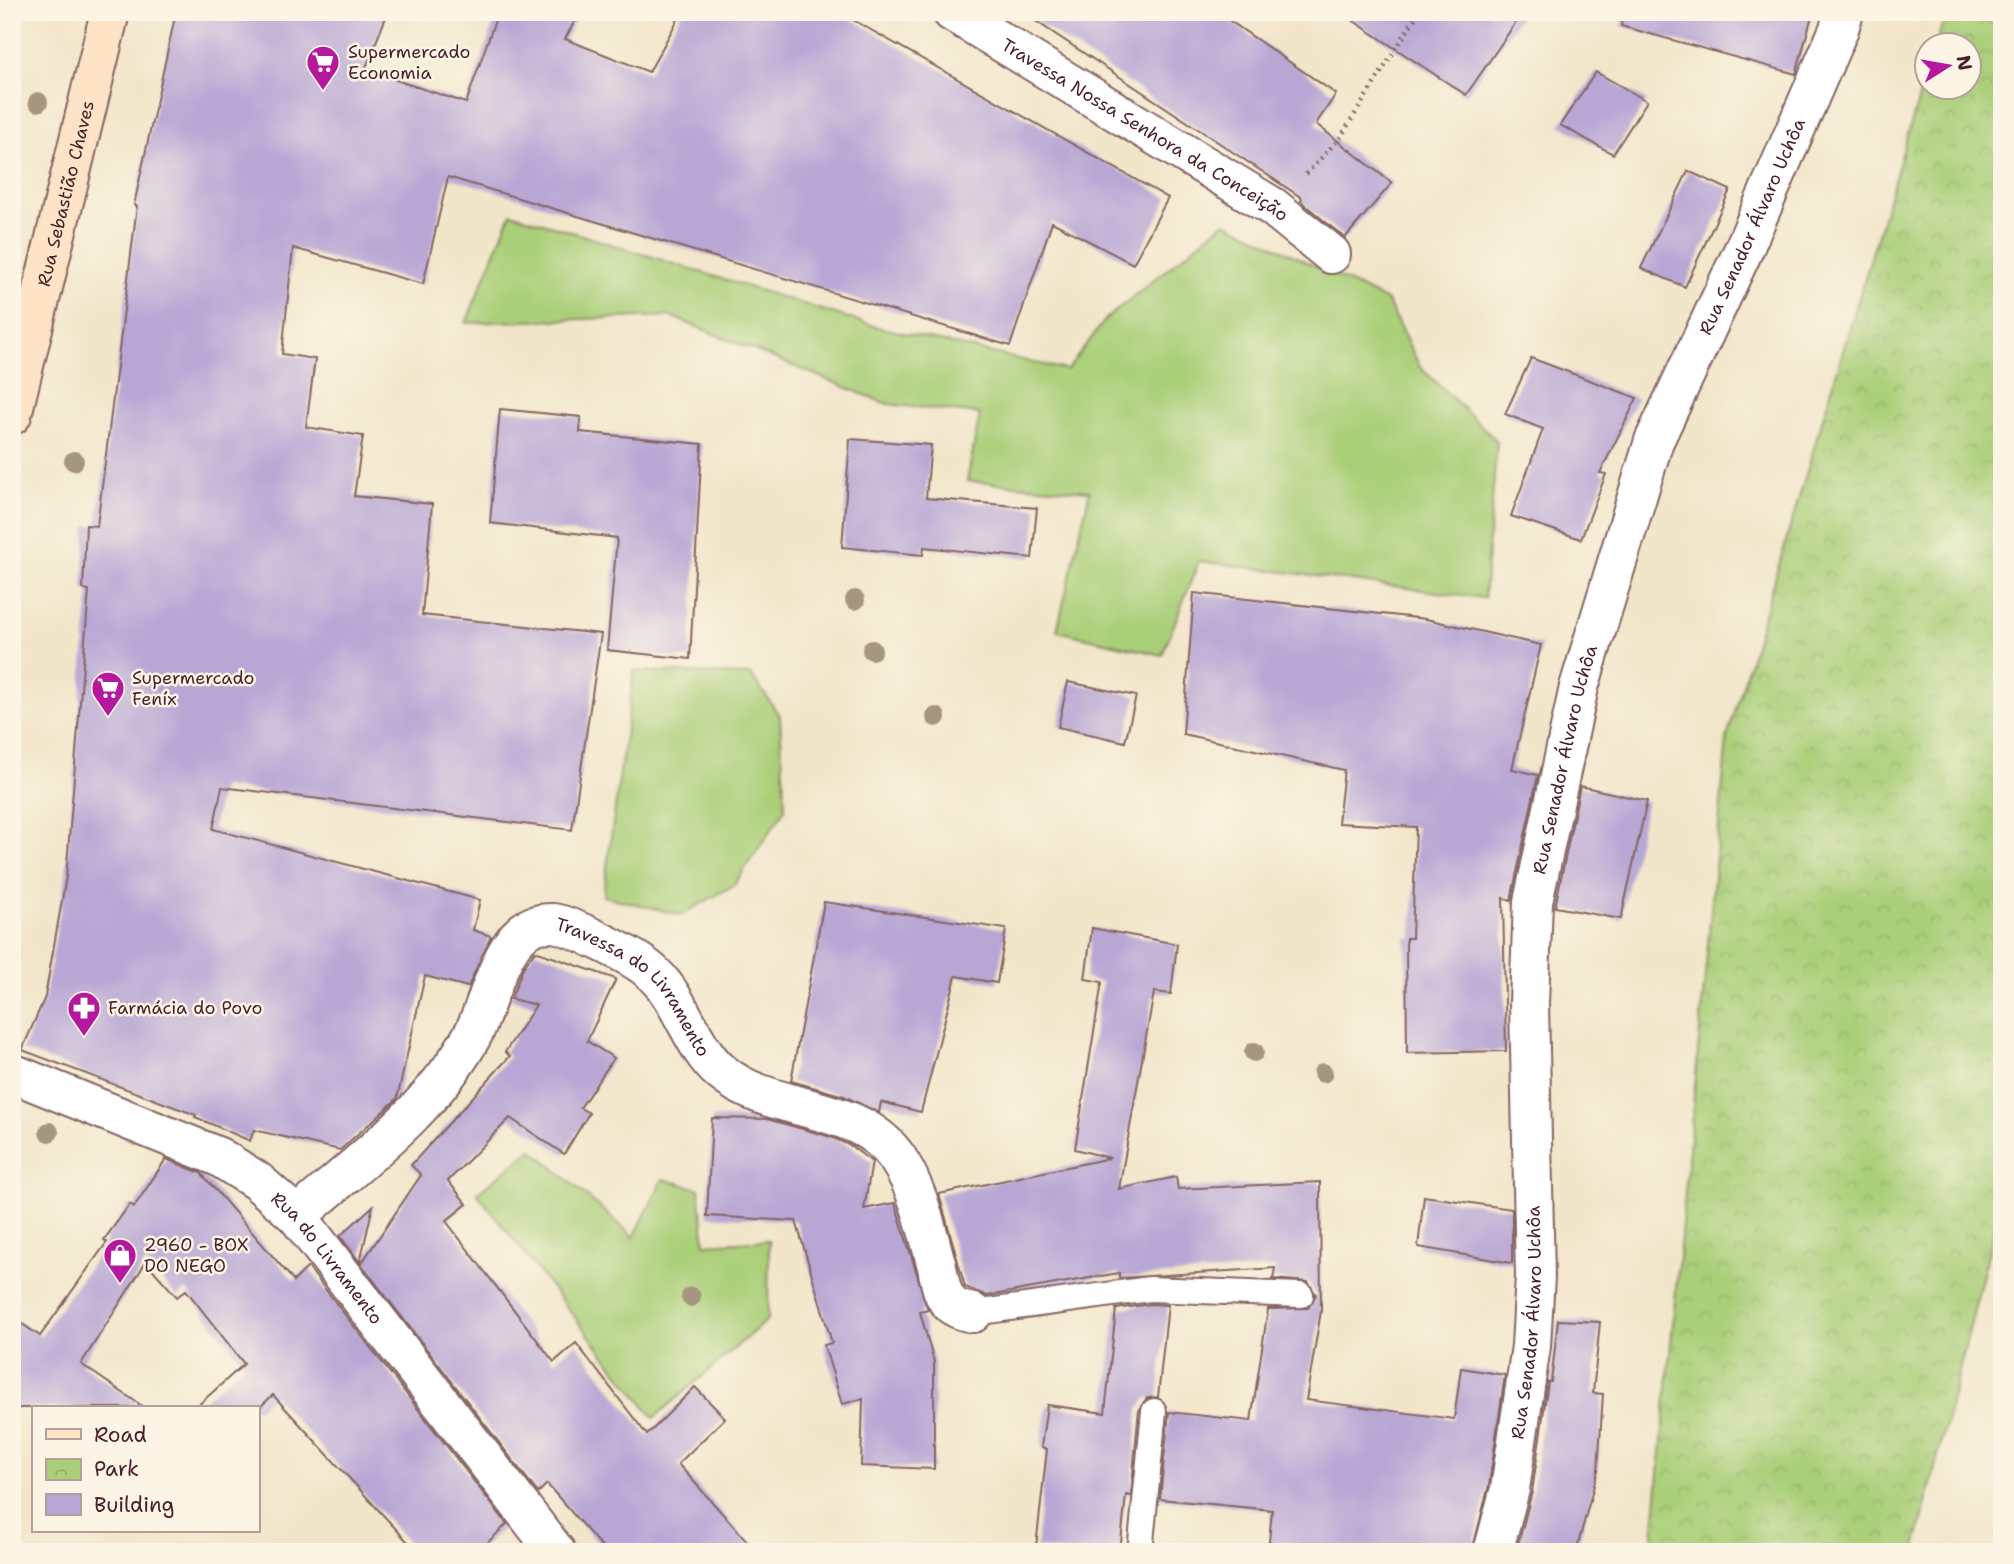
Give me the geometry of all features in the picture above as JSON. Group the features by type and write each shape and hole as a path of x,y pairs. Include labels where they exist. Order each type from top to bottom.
{"main road":[{"name":"Rua Sebastião Chaves","path":"12,415 110,12"}],"street":[{"name":"Travessa Nossa Senhora da Conceição","path":"952,12 1273,207 1331,254"},
{"name":"Rua Senador Álvaro Uchôa","path":"1493,1552 1510,1489 1531,1346 1535,1276 1528,1003 1533,902 1579,687 1654,441 1743,251 1844,12"},
{"name":"Travessa do Livramento","path":"297,1216 418,1110 438,1087 474,1032 513,939 535,925 554,923 624,953 659,977 700,1046 715,1067 732,1082 765,1096 850,1121 876,1137 897,1157 917,1193 946,1299 961,1310 973,1313"},
{"name":"Rua do Livramento","path":"12,1073 219,1157 257,1181 297,1216 556,1552"}],"lane":[{"path":"973,1313 1150,1289 1301,1296"},
{"path":"1140,1552 1154,1411"}],"path":[{"path":"1273,207 1340,138 1419,12"}],"green space":[{"path":"1946,12 2002,12 2002,1198 1914,1552 1647,1552 1653,1538 1727,738 1918,102 1982,102 1982,32 1940,32"},
{"path":"511,213 877,327 1067,370 1106,319 1225,222 1387,301 1420,367 1497,441 1484,598 1199,561 1162,655 1057,631 1090,491 967,481 980,414 887,404 670,316 466,323"},
{"path":"634,671 751,675 780,716 785,809 734,885 681,915 603,896"},
{"path":"532,1149 634,1237 663,1179 699,1189 705,1244 769,1240 768,1319 654,1418 477,1193"}],"building":[{"path":"176,12 388,12 365,70 466,103 498,12 580,12 565,39 649,72 682,12 839,12 1168,198 1133,264 1052,222 1010,346 448,177 423,284 293,248 282,354 315,359 306,427 363,436 354,496 432,504 422,615 601,634 572,830 222,787 213,829 480,900 473,930 491,936 468,987 425,976 397,1099 340,1150 254,1130 250,1141 195,1117 196,1115 22,1050 45,997 66,877 89,590 83,589 86,525 97,526 137,206 134,205"},
{"path":"1022,12 1217,12 1336,94 1316,124 1392,183 1345,238 1305,205 1301,201 1302,198"},
{"path":"1340,12 1523,12 1466,95"},
{"path":"1623,12 1813,12 1796,74 1621,26"},
{"path":"1596,72 1647,101 1613,154 1560,125"},
{"path":"1688,171 1730,190 1685,287 1641,268"},
{"path":"1531,358 1637,398 1600,473 1606,474 1581,539 1511,516 1543,429 1505,414"},
{"path":"500,409 581,417 580,432 702,444 690,659 607,650 617,538 490,523"},
{"path":"850,439 931,445 926,498 1037,508 1032,558 924,547 923,555 842,547"},
{"path":"1194,593 1426,619 1541,645 1512,769 1538,775 1511,900 1503,898 1506,1051 1407,1053 1406,938 1412,938 1416,827 1338,823 1344,770 1183,734"},
{"path":"1068,682 1136,696 1125,742 1058,727"},
{"path":"1580,786 1647,801 1621,919 1555,907"},
{"path":"824,902 1006,929 997,983 956,976 921,1112 881,1102 879,1113 844,1096 791,1081"},
{"path":"1092,928 1177,944 1171,994 1154,992 1119,1189 1176,1177 1178,1189 1320,1182 1321,1311 1306,1400 1454,1419 1461,1368 1505,1375 1489,1485 1472,1552 1334,1552 1269,1542 1272,1510 1160,1499 1169,1412 1251,1421 1268,1309 1308,1308 1316,1295 1308,1282 1273,1279 1275,1268 1119,1278 1119,1273 987,1296 965,1287 939,1194 1110,1158 1075,1149 1102,982 1085,979"},
{"path":"535,951 616,979 587,1041 614,1058 580,1108 589,1113 564,1154 510,1118 448,1181 467,1204 446,1221 554,1362 576,1343 647,1435 695,1387 725,1418 678,1464 757,1552 606,1552 547,1484 538,1493 361,1264 421,1175 411,1165 510,1056 505,1052 536,1005 511,999 523,968"},
{"path":"712,1118 767,1119 831,1137 851,1146 872,1162 864,1209 895,1203 928,1310 920,1312 934,1362 934,1469 861,1466 863,1399 842,1404 824,1345 832,1343 796,1221 707,1216"},
{"path":"166,1159 201,1173 294,1281 308,1267 507,1524 478,1552 417,1552 273,1395 259,1408 197,1406 244,1364 186,1290 177,1297 146,1262 81,1364 142,1406 12,1408 12,1317 40,1336 107,1242 104,1240 130,1204 134,1207"},
{"path":"1424,1196 1512,1209 1512,1263 1418,1247"},
{"path":"373,1206 360,1262 340,1236"},
{"path":"1151,1304 1168,1305 1158,1397 1147,1398 1139,1409 1131,1496 1126,1495 1120,1552 1064,1552 1036,1547 1047,1449 1041,1448 1047,1405 1105,1413 1116,1309"},
{"path":"1558,1320 1600,1322 1593,1393 1603,1394 1598,1470 1576,1552 1516,1552 1532,1492 1548,1382 1551,1382"}],"place":[{"name":"Supermercado Economia","path":"323,92"},
{"name":"Supermercado Feníx","path":"108,718"},
{"name":"Farmácia do Povo","path":"84,1038"},
{"name":"2960 - BOX DO NEGO","path":"120,1285"}]}
